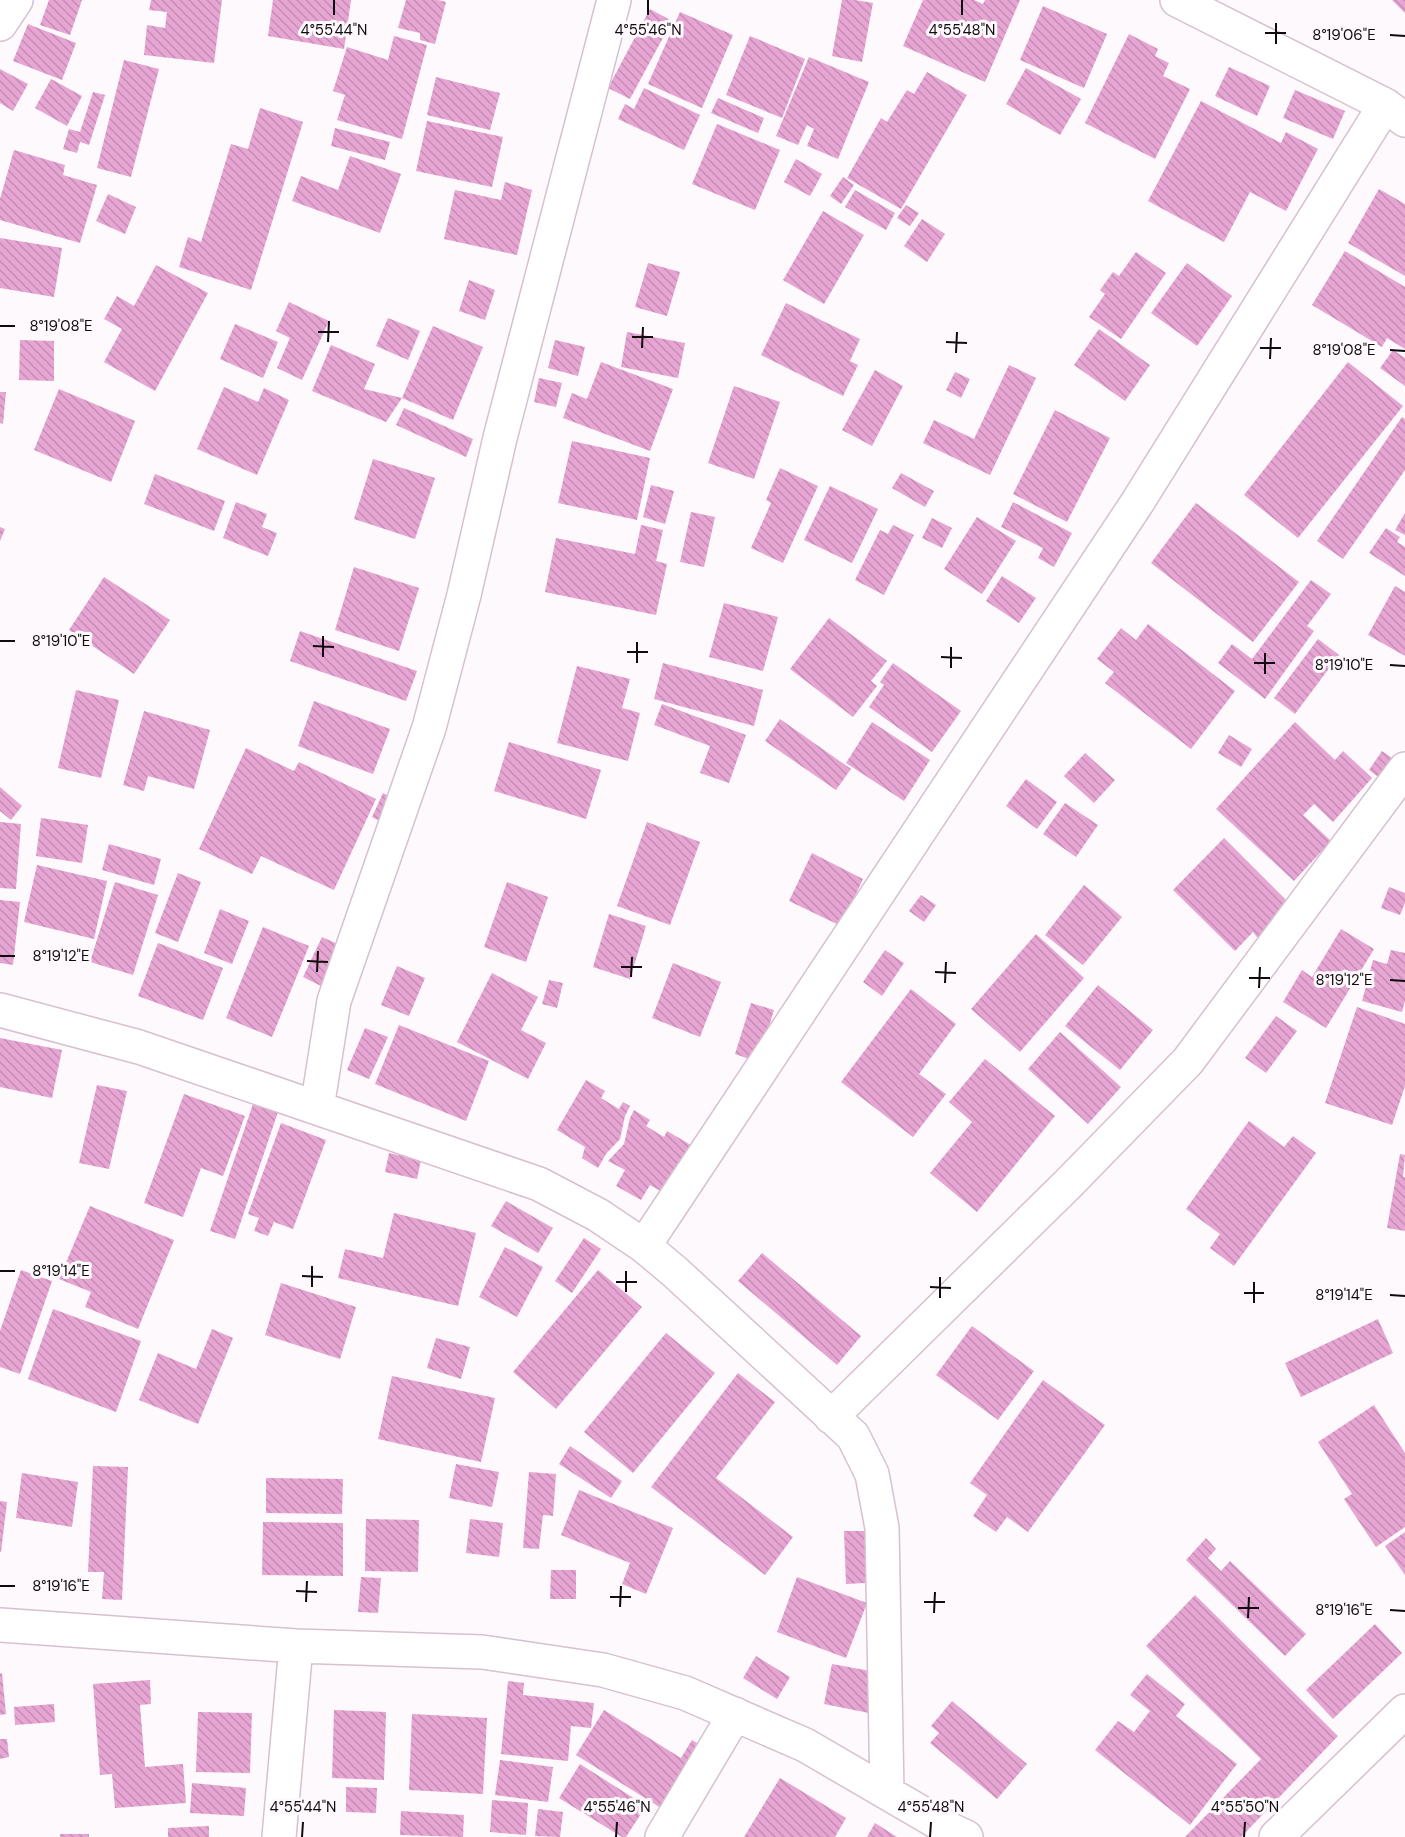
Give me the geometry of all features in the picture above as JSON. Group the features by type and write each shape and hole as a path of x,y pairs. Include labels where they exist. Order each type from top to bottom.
{"street":[{"path":"0,24 16,0"},
{"path":"317,1108 334,1002 429,728 464,595 503,426 614,0"},
{"path":"644,1246 1395,113 1177,0"},
{"path":"831,1417 1069,1183 1188,1061 1405,770"},
{"path":"0,1010 139,1047 539,1184 598,1215 644,1246 675,1272 853,1436 872,1474 882,1528 887,1792"},
{"path":"0,1625 296,1646 482,1652 603,1670 685,1693 805,1744 966,1837"},
{"path":"279,1837 296,1646"},
{"path":"1276,1837 1405,1711"},
{"path":"662,1837 735,1714"}],"building":[{"path":"49,0 82,0 70,35 40,25"},
{"path":"151,0 222,0 214,63 144,55 147,25 165,28 167,12 149,10"},
{"path":"273,0 351,0 344,49 268,36"},
{"path":"406,0 446,2 435,44 420,40 420,33 398,28"},
{"path":"842,0 873,3 862,62 832,56"},
{"path":"923,0 974,0 983,4 985,0 1020,0 985,82 903,46"},
{"path":"1392,0 1405,0 1405,13"},
{"path":"1043,6 1107,34 1084,88 1020,60"},
{"path":"650,9 672,21 630,99 608,88"},
{"path":"680,12 733,35 702,108 648,84"},
{"path":"28,24 76,43 62,80 13,61"},
{"path":"1129,34 1158,49 1155,56 1169,63 1163,76 1190,89 1155,159 1085,123"},
{"path":"394,36 427,45 402,139 337,120 345,95 333,91 347,47 388,60"},
{"path":"750,36 805,59 782,118 726,95"},
{"path":"809,57 869,82 838,159 807,146 814,129 807,125 798,145 776,136"},
{"path":"124,60 159,69 131,177 97,168"},
{"path":"1229,67 1270,86 1257,116 1215,96"},
{"path":"1026,68 1081,99 1060,135 1006,104"},
{"path":"0,69 28,84 13,111 0,103"},
{"path":"927,72 967,95 901,209 847,178 881,118 887,122 907,90 914,94"},
{"path":"436,77 500,93 490,130 427,115"},
{"path":"51,79 82,96 67,126 35,108"},
{"path":"644,88 700,115 684,150 618,119 625,104 634,109"},
{"path":"1295,90 1345,111 1333,139 1283,118"},
{"path":"93,92 105,95 89,145 80,142 77,153 63,149 69,129 80,132"},
{"path":"718,98 764,118 758,133 711,113"},
{"path":"1201,101 1281,143 1286,132 1318,149 1286,211 1250,192 1224,242 1148,201"},
{"path":"260,108 303,122 251,290 179,267 188,237 201,242 231,144 248,149"},
{"path":"427,121 503,137 492,187 416,171"},
{"path":"717,124 780,150 755,210 692,184"},
{"path":"335,128 390,142 385,160 331,146"},
{"path":"14,150 65,165 63,175 97,185 80,243 0,220 0,199"},
{"path":"350,156 401,174 380,233 292,201 301,176 338,190"},
{"path":"796,159 822,174 810,196 784,182"},
{"path":"843,177 854,185 841,204 830,196"},
{"path":"505,182 532,190 517,255 444,239 455,190 501,200"},
{"path":"1379,189 1405,204 1405,276 1348,243"},
{"path":"855,190 895,213 886,230 845,207"},
{"path":"108,194 136,207 125,234 96,221"},
{"path":"906,205 919,213 910,226 897,218"},
{"path":"823,211 864,235 824,304 783,280"},
{"path":"922,219 945,234 927,262 904,246"},
{"path":"0,238 62,248 54,297 0,288"},
{"path":"1345,251 1405,287 1405,349 1387,338 1382,347 1312,305"},
{"path":"1136,252 1166,273 1121,339 1089,317 1105,294 1100,290 1113,272 1119,276"},
{"path":"648,263 680,272 667,316 635,307"},
{"path":"1187,263 1232,296 1197,346 1151,313"},
{"path":"156,265 208,293 155,391 104,362 122,329 104,319 117,296 134,306"},
{"path":"469,280 495,290 485,320 459,311"},
{"path":"289,302 329,321 302,380 277,368 290,338 276,331"},
{"path":"786,303 860,339 850,361 858,365 843,396 761,355"},
{"path":"388,318 420,331 408,360 376,346"},
{"path":"235,324 278,342 263,378 220,359"},
{"path":"433,326 483,347 453,420 402,398"},
{"path":"1099,329 1150,365 1125,401 1074,365"},
{"path":"627,332 685,343 678,378 621,367"},
{"path":"20,340 54,341 54,381 19,380"},
{"path":"555,340 585,347 578,376 548,368"},
{"path":"331,345 375,364 364,389 402,398 386,422 312,391"},
{"path":"1393,350 1405,358 1405,386 1380,368"},
{"path":"601,362 673,389 650,451 563,418 572,393 587,399"},
{"path":"1348,362 1403,406 1298,538 1244,495"},
{"path":"1009,365 1036,378 990,475 923,443 934,420 974,439"},
{"path":"875,370 903,386 872,446 842,430"},
{"path":"955,372 970,379 961,398 946,390"},
{"path":"539,378 562,383 556,407 534,402"},
{"path":"734,386 780,402 754,479 708,463"},
{"path":"224,387 258,402 264,388 289,400 257,475 197,449"},
{"path":"59,389 135,421 111,482 34,450"},
{"path":"0,392 6,392 3,424 0,423"},
{"path":"404,408 473,439 466,457 396,425"},
{"path":"1055,410 1110,438 1067,522 1013,494"},
{"path":"1402,417 1405,419 1405,470 1343,559 1317,541"},
{"path":"572,441 650,458 637,520 558,503"},
{"path":"373,459 435,478 415,539 354,519"},
{"path":"780,468 818,486 783,563 751,548 771,503 766,500"},
{"path":"901,473 934,491 925,507 892,488"},
{"path":"155,474 225,501 214,531 144,504"},
{"path":"651,485 674,491 665,524 643,517"},
{"path":"830,486 878,509 852,563 804,540"},
{"path":"236,502 267,514 262,527 277,533 268,556 223,538"},
{"path":"1013,502 1072,533 1054,567 1038,558 1043,548 1001,527"},
{"path":"1196,503 1299,582 1253,642 1151,563"},
{"path":"691,512 715,517 704,567 680,562"},
{"path":"1405,513 1405,535 1395,530"},
{"path":"977,517 1016,541 982,594 944,569"},
{"path":"932,518 952,528 942,548 922,538"},
{"path":"641,525 663,530 656,561 667,564 656,615 545,592 556,538 635,554"},
{"path":"893,525 914,535 884,595 855,580 880,530 888,534"},
{"path":"0,527 5,529 0,541"},
{"path":"1386,528 1400,537 1397,542 1405,547 1405,576 1369,553"},
{"path":"354,567 419,588 399,651 335,630"},
{"path":"1002,576 1036,598 1019,623 986,601"},
{"path":"104,577 170,620 134,674 69,630"},
{"path":"1311,580 1331,594 1307,626 1314,631 1265,699 1218,663 1232,644 1252,659"},
{"path":"1395,586 1405,592 1405,656 1368,635"},
{"path":"724,603 778,617 763,671 709,657"},
{"path":"829,618 887,661 871,681 877,686 853,717 790,669"},
{"path":"1148,624 1235,691 1191,749 1105,683 1114,672 1097,659 1121,628 1136,640"},
{"path":"300,631 417,671 406,701 290,661"},
{"path":"1318,639 1339,655 1295,714 1274,698"},
{"path":"663,663 763,690 754,726 654,699"},
{"path":"893,663 961,711 932,752 869,707 884,685 880,682"},
{"path":"577,666 630,679 622,708 640,713 628,761 557,743"},
{"path":"76,690 119,700 101,778 58,768"},
{"path":"314,701 390,729 373,774 298,746"},
{"path":"662,704 746,735 729,783 700,773 710,746 654,725"},
{"path":"144,711 210,730 194,789 148,776 144,791 123,785"},
{"path":"780,719 851,769 836,790 765,741"},
{"path":"872,722 930,760 904,801 846,763"},
{"path":"1295,722 1335,760 1343,751 1372,778 1333,822 1314,804 1303,815 1331,841 1294,881 1216,809"},
{"path":"1229,735 1252,749 1241,767 1218,753"},
{"path":"509,742 601,770 586,819 494,791"},
{"path":"246,748 294,771 299,762 376,799 334,890 261,856 252,874 199,849"},
{"path":"1382,751 1392,758 1378,777 1369,770"},
{"path":"1085,753 1115,780 1094,803 1064,776"},
{"path":"1026,779 1057,802 1037,829 1006,806"},
{"path":"0,787 22,806 11,820 0,811"},
{"path":"383,793 395,799 384,823 372,817"},
{"path":"1065,803 1098,825 1076,857 1043,834"},
{"path":"41,818 88,825 82,863 36,856"},
{"path":"0,822 21,824 16,889 0,888"},
{"path":"647,822 700,842 670,925 617,906"},
{"path":"1224,838 1293,907 1260,941 1253,932 1235,951 1173,890"},
{"path":"109,844 161,859 154,885 102,870"},
{"path":"812,853 863,879 841,926 789,901"},
{"path":"37,865 107,881 94,939 24,922"},
{"path":"178,873 201,882 178,942 155,933"},
{"path":"115,882 158,895 133,975 90,962"},
{"path":"507,882 548,897 526,962 484,947"},
{"path":"1084,885 1122,917 1083,965 1045,935"},
{"path":"1389,887 1405,893 1405,903 1400,915 1381,908"},
{"path":"921,895 936,905 924,922 909,911"},
{"path":"0,900 20,902 13,965 0,963"},
{"path":"220,909 249,921 232,964 204,953"},
{"path":"609,914 646,926 630,979 593,967"},
{"path":"263,927 309,946 272,1037 226,1018"},
{"path":"1341,929 1374,949 1326,1028 1283,1002 1302,970 1312,977"},
{"path":"1036,934 1084,978 1020,1052 971,1009"},
{"path":"322,937 344,947 325,988 303,977"},
{"path":"158,943 223,968 203,1020 138,996"},
{"path":"885,950 904,963 882,996 863,982"},
{"path":"1391,950 1405,953 1405,1001 1402,1012 1362,1001 1373,960 1387,964"},
{"path":"673,963 721,982 700,1037 652,1018"},
{"path":"397,966 425,978 409,1016 381,1005"},
{"path":"492,973 538,997 521,1030 546,1043 528,1079 457,1042"},
{"path":"549,980 563,983 557,1008 542,1004"},
{"path":"1098,985 1153,1030 1120,1070 1065,1026"},
{"path":"911,989 956,1024 919,1074 946,1094 913,1137 841,1082"},
{"path":"751,1003 774,1010 758,1062 735,1054"},
{"path":"1357,1007 1405,1024 1405,1086 1392,1125 1325,1103"},
{"path":"1276,1016 1297,1031 1266,1073 1245,1058"},
{"path":"399,1025 489,1061 466,1121 375,1084"},
{"path":"365,1028 388,1037 369,1079 347,1070"},
{"path":"1060,1032 1121,1087 1088,1124 1028,1069"},
{"path":"0,1038 62,1050 52,1098 0,1087"},
{"path":"985,1059 1055,1116 977,1212 930,1173 972,1122 949,1102"},
{"path":"586,1080 605,1091 601,1098 619,1109 623,1102 630,1106 625,1116 620,1139 606,1154 598,1168 582,1158 585,1147 557,1130"},
{"path":"97,1085 127,1091 109,1169 79,1163"},
{"path":"184,1094 245,1116 223,1176 201,1168 183,1217 144,1203"},
{"path":"254,1101 279,1109 235,1239 210,1231"},
{"path":"634,1110 650,1120 646,1126 664,1137 667,1131 696,1148 669,1196 650,1185 641,1200 616,1186 625,1170 608,1161 624,1144"},
{"path":"1249,1121 1284,1147 1293,1136 1316,1153 1234,1266 1210,1248 1220,1234 1186,1209"},
{"path":"281,1123 326,1140 293,1229 274,1222 268,1236 254,1231 259,1218 248,1214"},
{"path":"389,1153 421,1160 417,1179 385,1172"},
{"path":"1400,1154 1405,1155 1403,1177 1405,1177 1405,1231 1387,1228"},
{"path":"506,1201 553,1228 538,1253 491,1226"},
{"path":"90,1206 174,1240 138,1329 85,1307 91,1292 59,1279"},
{"path":"394,1213 476,1233 458,1306 338,1278 345,1249 383,1258"},
{"path":"584,1238 601,1249 572,1293 555,1281"},
{"path":"505,1247 543,1267 517,1317 479,1297"},
{"path":"762,1253 861,1336 837,1365 738,1281"},
{"path":"21,1270 52,1281 20,1374 0,1367 0,1331"},
{"path":"598,1270 642,1307 556,1409 513,1372"},
{"path":"281,1283 356,1307 340,1359 265,1335"},
{"path":"53,1309 141,1341 116,1412 28,1379"},
{"path":"1378,1319 1393,1353 1301,1397 1285,1363"},
{"path":"972,1326 1034,1371 998,1420 936,1375"},
{"path":"212,1329 233,1338 198,1424 139,1400 158,1353 196,1369"},
{"path":"666,1333 715,1373 633,1473 584,1432"},
{"path":"436,1338 470,1347 461,1379 427,1368"},
{"path":"738,1373 775,1402 716,1478 793,1537 765,1575 651,1487"},
{"path":"392,1376 495,1398 481,1462 378,1439"},
{"path":"1043,1380 1105,1425 1028,1532 1007,1517 996,1532 973,1516 987,1495 970,1483"},
{"path":"1374,1405 1405,1453 1405,1527 1376,1547 1344,1499 1352,1494 1318,1442"},
{"path":"570,1446 622,1481 611,1498 559,1464"},
{"path":"456,1464 499,1472 492,1507 449,1498"},
{"path":"93,1466 128,1467 122,1600 102,1599 104,1572 88,1572"},
{"path":"529,1472 556,1474 553,1516 543,1515 539,1549 523,1548"},
{"path":"22,1473 78,1482 72,1527 16,1518"},
{"path":"266,1478 343,1479 342,1514 266,1513"},
{"path":"579,1490 673,1528 646,1594 622,1584 630,1563 561,1535"},
{"path":"0,1501 7,1502 1,1552 0,1552"},
{"path":"366,1519 419,1520 418,1572 365,1571"},
{"path":"470,1519 503,1523 499,1557 466,1553"},
{"path":"263,1522 343,1523 343,1576 262,1575"},
{"path":"844,1531 865,1531 866,1583 846,1584"},
{"path":"1405,1532 1405,1575 1385,1546"},
{"path":"1206,1538 1216,1549 1208,1558 1221,1571 1230,1561 1306,1634 1285,1656 1186,1560"},
{"path":"551,1570 576,1570 576,1599 550,1599"},
{"path":"361,1577 381,1578 378,1613 358,1612"},
{"path":"797,1577 867,1603 846,1658 777,1632"},
{"path":"1195,1595 1338,1736 1241,1837 1185,1837 1261,1759 1146,1646"},
{"path":"1375,1624 1402,1653 1333,1719 1306,1690"},
{"path":"756,1656 790,1677 777,1699 743,1678"},
{"path":"832,1664 876,1672 869,1713 824,1704"},
{"path":"2,1673 6,1714 0,1715 0,1674"},
{"path":"1147,1674 1185,1704 1176,1716 1237,1764 1190,1825 1095,1750 1118,1721 1134,1732 1150,1711 1130,1695"},
{"path":"150,1680 151,1704 140,1705 145,1767 183,1764 186,1803 115,1808 112,1774 100,1775 93,1684"},
{"path":"508,1681 524,1683 523,1695 594,1703 591,1728 571,1726 568,1761 501,1754"},
{"path":"952,1701 1027,1764 997,1799 930,1743 939,1733 931,1726"},
{"path":"54,1704 55,1722 15,1725 14,1707"},
{"path":"334,1710 386,1712 384,1780 332,1778"},
{"path":"604,1710 681,1758 692,1740 708,1750 669,1813 576,1755"},
{"path":"198,1712 252,1713 250,1773 196,1772"},
{"path":"412,1714 487,1718 483,1794 409,1790"},
{"path":"0,1739 7,1739 9,1757 0,1759"},
{"path":"500,1760 553,1767 548,1802 495,1795"},
{"path":"580,1764 646,1806 626,1837 622,1837 559,1798"},
{"path":"780,1778 846,1818 835,1837 744,1837"},
{"path":"192,1783 246,1788 244,1816 190,1813"},
{"path":"346,1787 377,1788 376,1813 346,1812"},
{"path":"492,1800 528,1803 526,1835 490,1832"},
{"path":"538,1809 563,1812 560,1837 535,1836"},
{"path":"401,1811 464,1815 463,1837 400,1835"},
{"path":"875,1823 897,1837 867,1837"},
{"path":"209,1826 209,1837 168,1837 168,1828"},
{"path":"60,1834 89,1834 89,1837 60,1837"}]}
